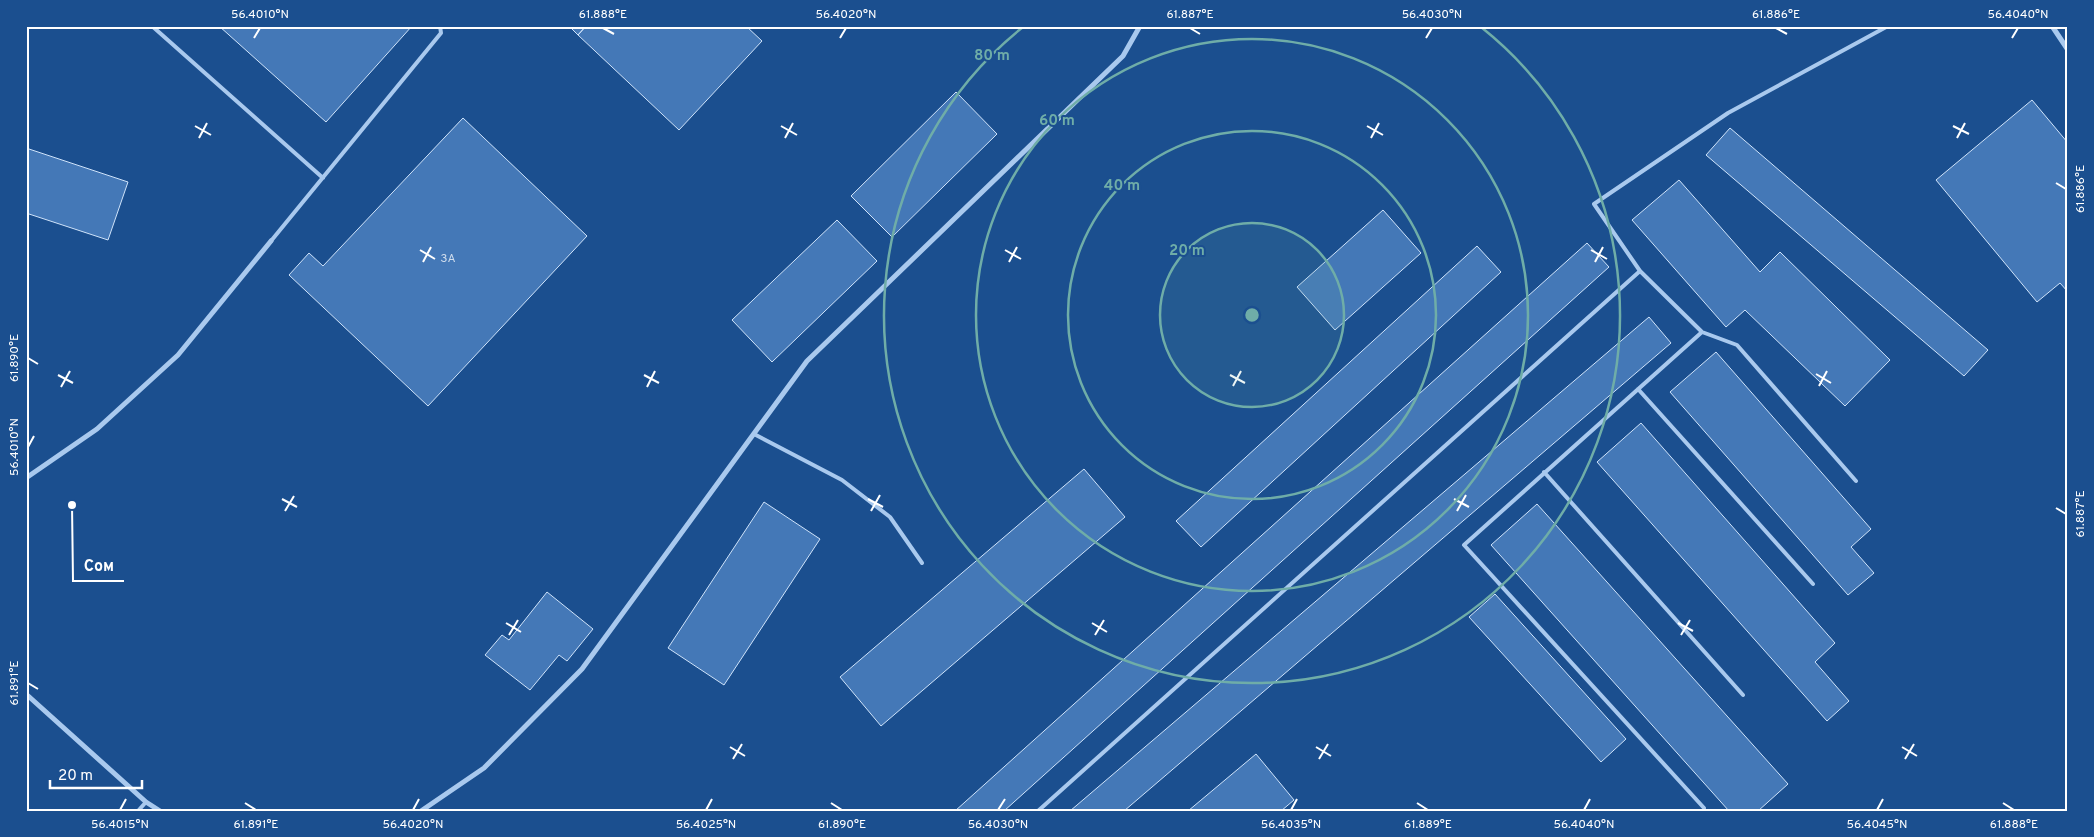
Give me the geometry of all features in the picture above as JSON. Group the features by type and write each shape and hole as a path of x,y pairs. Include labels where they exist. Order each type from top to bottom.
{"street":[{"path":"422,811 484,768 582,669 807,361 1124,56 1140,26"},
{"path":"2052,26 2068,50"},
{"path":"26,478 97,429 178,355 271,241"},
{"path":"26,694 146,802 160,811"}],"lane":[{"path":"152,26 323,178"},
{"path":"271,241 441,33 440,26"},
{"path":"1856,481 1738,345 1702,332 1640,271 1594,204 1728,113 1888,26"},
{"path":"1038,811 1640,271"},
{"path":"1702,332 1464,544 1704,808"},
{"path":"1638,389 1812,584"},
{"path":"754,434 842,480 890,517 922,562"},
{"path":"1544,472 1743,695"},
{"path":"138,811 146,802"}],"building":[{"path":"219,26 412,26 326,122"},
{"path":"569,26 586,26 578,35"},
{"path":"586,26 746,26 762,41 679,130 578,35"},
{"path":"956,92 997,134 892,237 851,196"},
{"path":"2032,100 2068,143 2068,292 2060,283 2037,302 1936,180"},
{"path":"463,118 587,236 428,406 289,275 309,253 323,266"},
{"path":"1730,128 1988,350 1964,376 1706,155"},
{"path":"26,148 128,182 108,240 26,213"},
{"path":"1679,180 1760,272 1780,252 1890,360 1845,406 1745,310 1726,327 1632,220"},
{"path":"1383,210 1421,253 1335,330 1297,287"},
{"path":"837,220 877,261 772,362 732,320"},
{"path":"1587,243 1609,267 1004,811 955,811"},
{"path":"1477,246 1501,272 1201,547 1176,521"},
{"path":"1649,317 1671,343 1124,811 1070,811"},
{"path":"1716,352 1871,529 1851,547 1874,573 1848,595 1670,392"},
{"path":"1641,423 1835,643 1815,662 1849,701 1827,721 1597,462"},
{"path":"1084,469 1125,517 881,726 840,677"},
{"path":"764,502 820,539 724,685 668,648"},
{"path":"1537,504 1788,784 1758,811 1729,811 1491,545"},
{"path":"547,592 593,629 567,661 559,655 530,690 485,655 502,635 509,640"},
{"path":"1495,594 1626,739 1601,762 1469,617"},
{"path":"1256,754 1294,800 1281,811 1188,811"}],"place":[{"name":"Сом","path":"72,505"}]}
